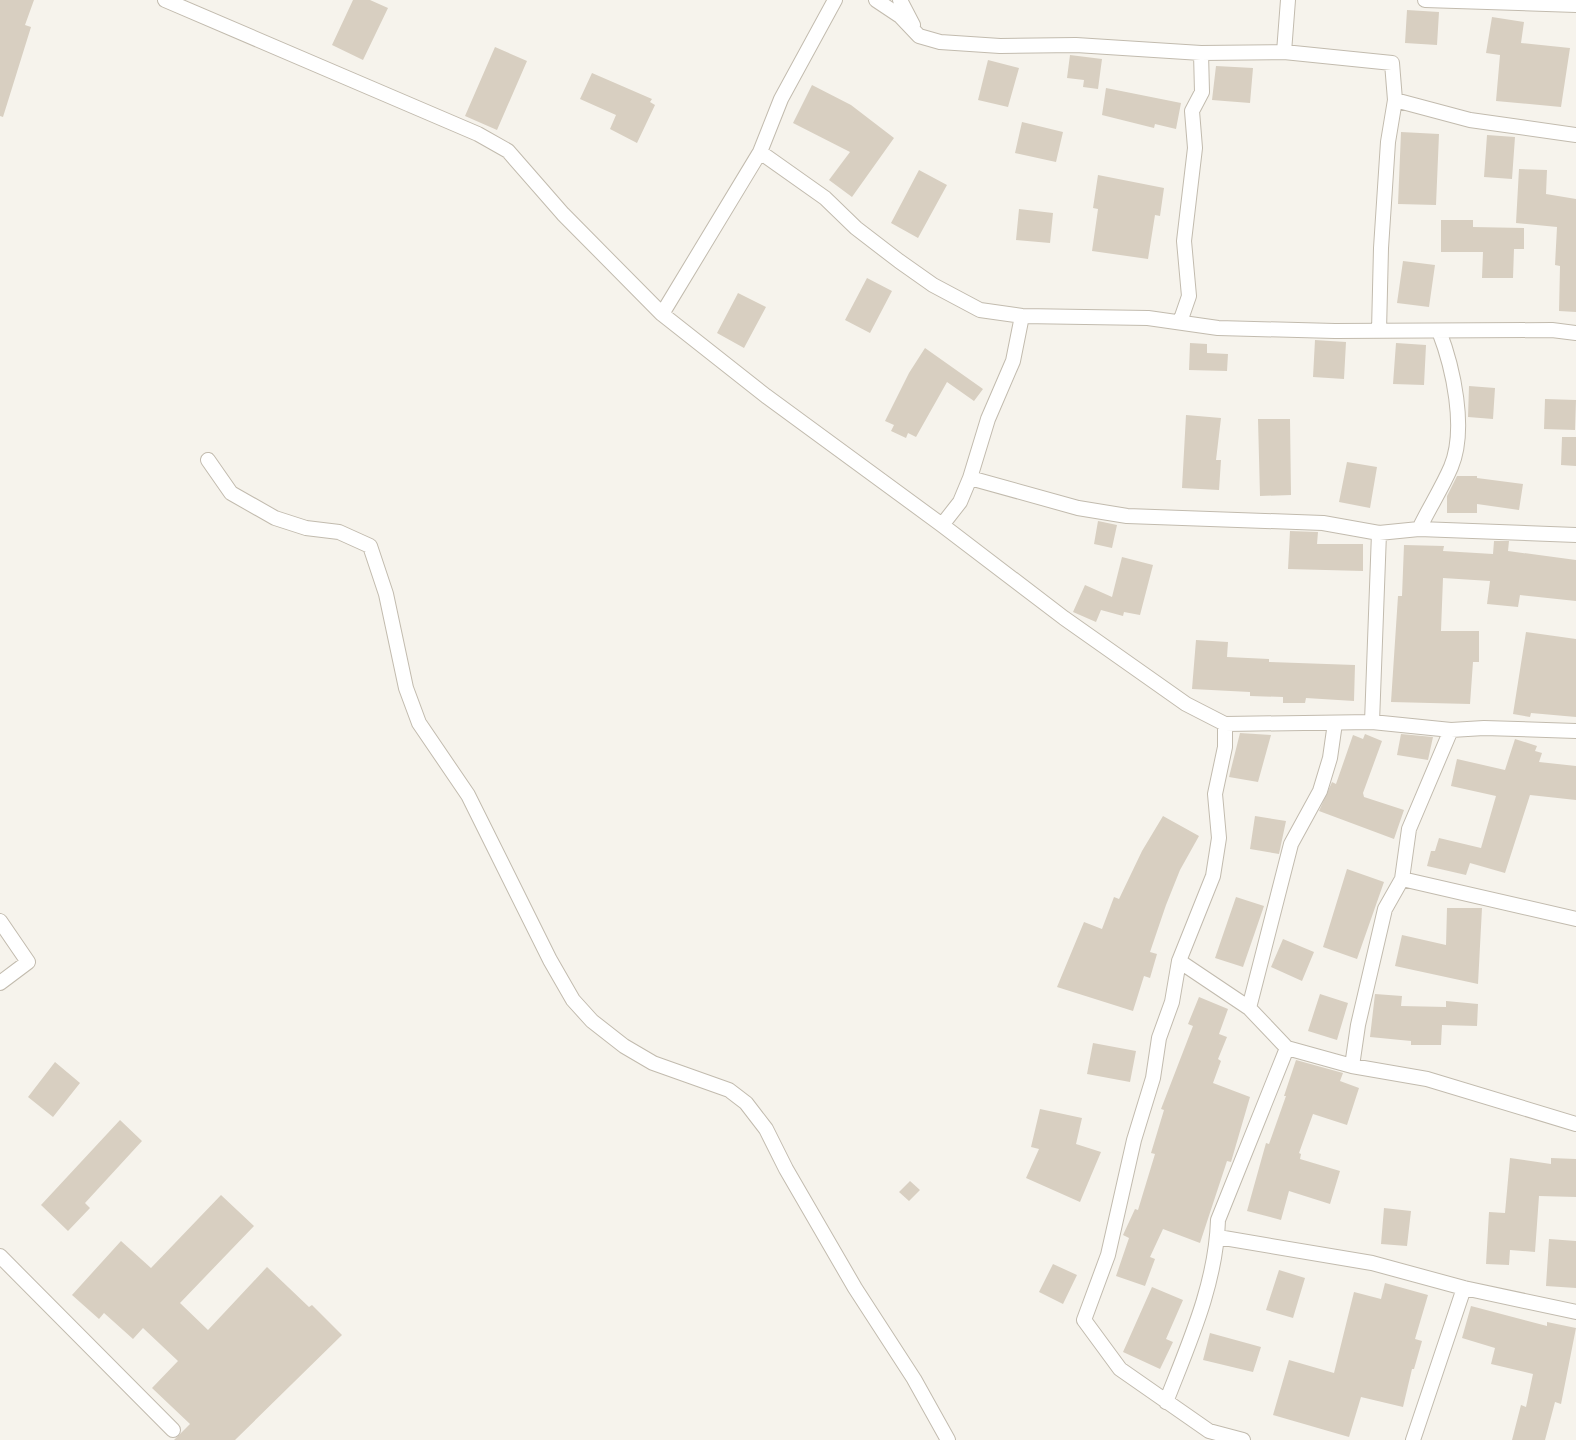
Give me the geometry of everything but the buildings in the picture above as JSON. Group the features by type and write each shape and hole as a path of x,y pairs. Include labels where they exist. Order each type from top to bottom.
{"street":[{"path":"165,0 478,134 508,151 571,222 662,314 766,396 1064,618 1186,704 1225,724 1372,722 1451,730 1484,728 1576,730"},
{"path":"662,314 759,152 781,99 835,0"},
{"path":"876,0 900,16 919,36 940,42 1000,46 1076,45 1201,53 1284,51 1392,63 1395,100 1388,142 1381,248 1379,331"},
{"path":"900,0 919,36"},
{"path":"1284,51 1288,0"},
{"path":"1425,0 1576,5"},
{"path":"1180,322 1189,296 1184,241 1195,157 1192,111 1202,92 1201,53"},
{"path":"1395,100 1470,120 1576,135"},
{"path":"759,152 825,198 856,228 933,285 980,310 1022,316 1148,318 1218,328 1379,331 1552,330 1576,333"},
{"path":"942,525 960,502 970,478 988,419 1013,361 1022,316"},
{"path":"1419,529 1452,464 1455,436 1457,401 1451,363 1439,331"},
{"path":"208,460 231,493 275,518 306,528 339,532 370,546 386,594 405,688 419,723 468,795 550,960 573,1000 592,1021 624,1046 653,1063 729,1090 746,1103 766,1129 786,1169 855,1288 914,1379 948,1440"},
{"path":"970,478 1078,508 1127,516 1323,523 1379,533 1419,529 1576,535"},
{"path":"1372,722 1379,533"},
{"path":"1249,1008 1291,844 1320,791 1330,758 1335,723"},
{"path":"1225,724 1225,747 1215,794 1219,838 1213,876 1179,961 1172,1002 1159,1038 1153,1077 1134,1140 1107,1255 1084,1320 1120,1369 1209,1431 1243,1440"},
{"path":"1352,1066 1358,1025 1385,909 1402,879 1409,829 1451,730"},
{"path":"1402,879 1576,919"},
{"path":"0,921 28,962 0,983"},
{"path":"1179,961 1249,1008 1287,1048 1352,1066 1427,1079 1576,1125"},
{"path":"1166,1402 1198,1320 1218,1237 1218,1220 1287,1048"},
{"path":"1218,1237 1372,1263 1464,1288 1576,1312"},
{"path":"0,1256 173,1430"},
{"path":"1413,1440 1464,1288"}]}
